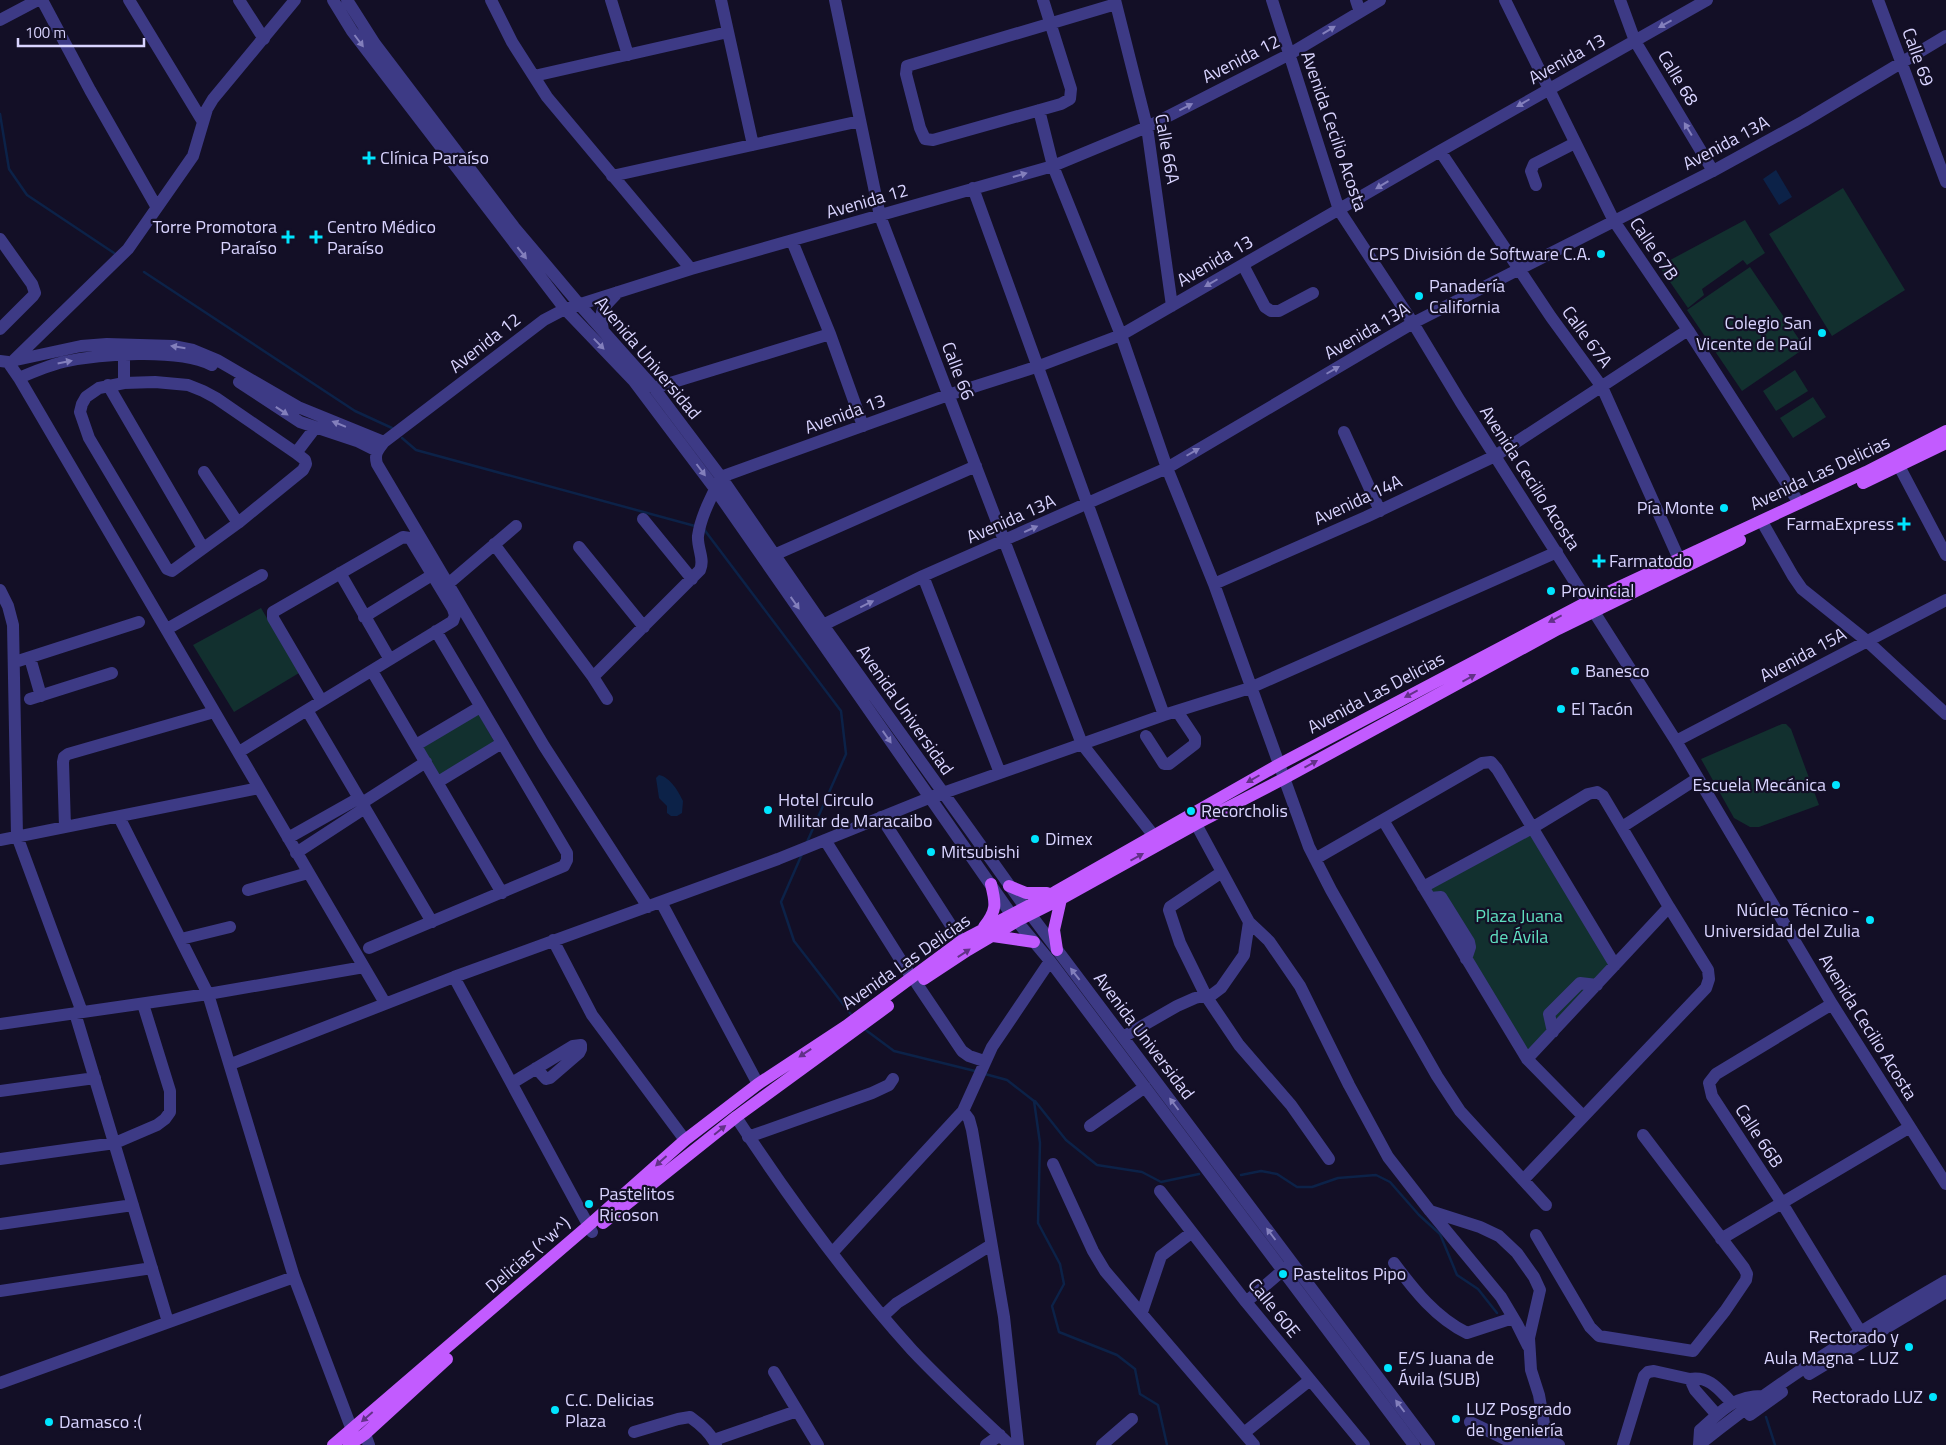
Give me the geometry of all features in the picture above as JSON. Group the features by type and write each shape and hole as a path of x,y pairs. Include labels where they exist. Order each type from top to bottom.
{"main road":[{"name":"Avenida Las Delicias","path":"848,1030 915,981 961,941 988,932 1058,896 1154,836 1278,765 1590,607 1679,559 1866,472 1946,431"},
{"path":"1009,886 1026,893 1058,896 1283,779 1558,629 1590,607 1946,443"},
{"path":"915,981 968,950 988,932 996,902 991,884"},
{"path":"1054,956 1054,930 1058,896"},
{"path":"988,932 1034,942"},
{"name":"Delicias (^w^)","path":"349,1445 367,1439 685,1140 758,1084 848,1030"},
{"name":"Delicias (^w^)","path":"334,1445 590,1229 848,1030"}],"street":[{"path":"0,20 38,0"},
{"path":"42,0 90,90 156,206"},
{"path":"129,0 203,122"},
{"path":"239,0 264,39"},
{"path":"7,361 128,249 156,206 193,156 203,122 213,100 295,0"},
{"name":"Avenida Universidad","path":"332,0 352,31 396,90 565,309 633,380 774,554 1028,911 1054,956 1145,1087 1429,1445"},
{"name":"Avenida Universidad","path":"347,0 375,44 508,219 579,304 654,388 929,798 1014,917 1034,942 1054,956 1123,1037 1414,1445"},
{"path":"491,0 512,42 547,97 691,268"},
{"path":"611,0 628,55"},
{"path":"721,0 753,145"},
{"name":"Calle 66","path":"835,0 880,216 948,395 1082,744 1154,836"},
{"path":"1043,0 1049,23 1070,89 1070,99 1061,104 933,140 926,139 920,128 906,74 907,66 1049,23 1116,2"},
{"name":"Avenida Cecilio Acosta","path":"1272,0 1339,210 1413,323 1676,741 1832,1004 1946,1184"},
{"name":"Avenida 12","path":"381,446 544,320 565,309 691,268 1053,166 1147,127 1288,55 1358,6 1380,0"},
{"name":"Calle 67B","path":"1505,0 1614,221 1688,330 1800,503"},
{"name":"Calle 68","path":"1620,0 1635,41 1713,171"},
{"name":"Avenida 13","path":"718,483 863,426 948,395 1039,366 1120,335 1440,150 1707,0"},
{"name":"Calle 69","path":"1878,0 1900,62 1945,175"},
{"name":"Calle 66A","path":"1116,2 1147,127 1172,306"},
{"path":"534,76 728,32"},
{"name":"Avenida 13A","path":"823,625 923,576 1167,468 1413,323 1518,268 1713,171 1804,121 1946,36"},
{"path":"1039,110 1053,166 1120,335 1167,468 1214,584 1283,779 1315,859 1437,1076 1460,1111 1546,1206"},
{"path":"612,176 860,121"},
{"path":"1536,185 1531,171 1534,164 1575,142"},
{"name":"Calle 67A","path":"1440,150 1518,268 1602,386 1679,559"},
{"path":"973,188 1164,715"},
{"path":"0,239 32,284 35,293 0,329"},
{"path":"792,241 830,334 863,426"},
{"path":"1243,265 1265,307 1271,311 1279,311 1313,293"},
{"path":"603,330 600,316 603,309 618,292"},
{"name":"Avenida 14A","path":"1214,584 1380,511 1495,456 1688,330"},
{"path":"654,388 830,334"},
{"path":"7,361 81,346 107,344 173,346 193,350 218,360 298,408 381,446"},
{"path":"19,378 62,362 124,355 167,356 206,363 221,370 288,416 315,428 381,446"},
{"path":"124,355 124,383"},
{"path":"7,361 19,378 385,1003"},
{"path":"124,383 174,383 188,385 203,391 296,453 305,460 306,468 238,523 175,570 167,569 89,438 80,412 82,404 92,392 108,385 124,383"},
{"path":"108,385 204,548"},
{"path":"296,453 315,428"},
{"path":"1344,432 1380,511"},
{"path":"381,446 375,454 377,464 544,746 648,907"},
{"path":"774,554 976,466"},
{"path":"1899,466 1946,555"},
{"path":"204,472 238,523"},
{"path":"593,677 700,570 703,564 698,548 701,522 718,483"},
{"path":"643,519 692,579"},
{"path":"448,584 516,526"},
{"path":"1766,527 1802,589 1867,641 1946,714"},
{"path":"239,752 321,700 372,671 389,658 453,621 455,615 410,538 403,537 275,609 272,615 321,700"},
{"path":"494,544 593,677 607,699"},
{"path":"579,547 644,627"},
{"path":"231,1064 454,976 801,850 929,798 1164,715 1250,688 1557,552"},
{"path":"340,573 364,618 389,658"},
{"path":"166,629 262,575"},
{"path":"364,618 432,576"},
{"path":"923,576 1000,773"},
{"path":"0,590 11,614 15,662 17,836 78,1012 95,1078 168,1322"},
{"name":"Avenida 15A","path":"1676,741 1946,600"},
{"path":"15,662 140,622"},
{"path":"369,948 564,866 567,860 568,853 436,631"},
{"path":"30,658 36,697 112,673"},
{"path":"372,671 502,893"},
{"path":"416,745 480,706"},
{"path":"307,710 432,922"},
{"path":"1146,736 1164,764 1169,764 1195,744 1195,738 1177,711"},
{"path":"65,827 64,757 68,754 214,712"},
{"path":"438,782 502,744"},
{"path":"296,853 362,803 426,762"},
{"path":"1315,859 1482,763 1491,762 1615,965"},
{"path":"1622,827 1698,778"},
{"path":"0,840 259,788"},
{"path":"1427,893 1588,794 1596,792 1604,796 1669,908 1708,970 1709,979 1706,988 1523,1180"},
{"path":"288,838 362,803"},
{"path":"119,817 208,994 231,1064 266,1191 294,1277 352,1430"},
{"path":"881,817 961,941"},
{"path":"1383,820 1527,1059 1583,1116"},
{"path":"1196,824 1249,922 1269,941 1300,986 1388,1157 1500,1297 1530,1351"},
{"path":"824,841 962,1051 982,1069"},
{"path":"1222,872 1174,903 1169,910 1180,944 1206,996 1240,1046 1291,1105 1329,1159"},
{"path":"248,890 308,873"},
{"path":"661,902 758,1084"},
{"path":"1527,1059 1669,908"},
{"path":"1244,955 1249,922"},
{"path":"180,939 230,927"},
{"path":"553,940 592,1015 685,1140"},
{"path":"1123,1037 1177,1006 1213,994 1221,988 1244,955 1255,947 1269,941"},
{"path":"832,1253 963,1111 982,1069 1006,1026 1054,956"},
{"path":"0,1024 208,994 364,967"},
{"path":"454,976 590,1229"},
{"path":"0,1159 115,1143 157,1125 170,1112 170,1091 144,1004"},
{"name":"Calle 66B","path":"1832,1004 1716,1074 1709,1083 1712,1096 1782,1204 1860,1331"},
{"path":"512,1083 536,1068"},
{"path":"0,1091 95,1078"},
{"path":"748,1137 872,1093 889,1084 893,1079"},
{"path":"1090,1126 1145,1087"},
{"path":"963,1111 969,1119 972,1130 1004,1317 1018,1445"},
{"path":"736,1117 748,1137 832,1253 918,1356 1010,1445"},
{"path":"1721,1239 1910,1127"},
{"path":"1536,1235 1590,1327 1599,1336 1693,1351 1725,1311 1746,1280 1747,1274 1643,1135"},
{"path":"1053,1164 1093,1251 1106,1272 1254,1445"},
{"name":"Calle 60E","path":"1160,1191 1246,1302 1364,1445"},
{"path":"0,1224 133,1205"},
{"path":"1430,1211 1480,1227 1499,1236 1518,1253 1534,1276 1540,1290 1529,1338 1531,1370 1553,1443 1521,1443 1509,1440 1470,1422"},
{"path":"1142,1312 1160,1256 1192,1233"},
{"path":"884,1315 897,1303 991,1245"},
{"path":"1394,1263 1410,1284 1437,1313 1455,1327 1467,1333 1513,1318"},
{"path":"1246,1302 1288,1266"},
{"path":"0,1291 152,1268"},
{"path":"0,1383 294,1277"},
{"path":"1699,1445 1762,1396 1860,1331 1946,1281"},
{"path":"1712,1445 1800,1378 1946,1292"},
{"path":"1624,1445 1644,1376 1648,1372 1654,1371 1690,1379 1707,1379 1732,1403"},
{"path":"774,1372 818,1445"},
{"path":"1690,1379 1695,1390 1717,1415"},
{"path":"1244,1433 1310,1380"},
{"path":"1699,1445 1700,1430 1732,1403 1747,1396 1762,1396"},
{"path":"634,1432 690,1417 699,1423 715,1442 797,1410"},
{"path":"1102,1445 1132,1419"},
{"path":"986,1445 1000,1435"}],"green space":[{"path":"1843,188 1905,290 1832,336 1769,234"},
{"path":"1745,220 1765,253 1747,265 1743,260 1702,289 1704,295 1688,308 1659,266"},
{"path":"1750,267 1805,348 1742,391 1687,310"},
{"path":"1795,370 1808,391 1776,411 1763,391"},
{"path":"1813,397 1826,417 1793,438 1780,418"},
{"path":"261,608 299,673 234,712 193,645"},
{"path":"478,713 495,743 439,777 422,748"},
{"path":"1782,724 1786,724 1791,729 1819,805 1759,827 1750,827 1734,818 1701,759"},
{"name":"Plaza Juana de Ávila","path":"1531,830 1613,965 1527,1057 1426,888"}],"water":[{"path":"1776,170 1792,197 1779,205 1763,179"},
{"path":"659,775 667,779 677,789 683,801 682,813 677,816 671,816 667,813 667,806 659,798 656,778"}],"waterway":[{"path":"0,114 9,169 27,195 114,253"},
{"path":"144,272 355,411 392,428"},
{"path":"402,438 416,450 695,526"},
{"path":"703,528 841,711 846,754 807,842"},
{"path":"802,854 781,902 794,941 853,1017"},
{"path":"863,1028 894,1051 975,1071"},
{"path":"985,1074 1007,1080 1034,1101 1040,1143 1038,1223 1060,1264 1064,1284 1052,1306 1059,1332 1117,1355 1135,1369 1140,1394 1158,1405 1167,1445"},
{"path":"1035,1101 1066,1140 1097,1165 1142,1172 1161,1182 1199,1174"},
{"path":"1241,1175 1261,1171 1277,1174 1297,1187 1312,1187 1338,1178 1376,1175 1390,1182 1419,1215 1440,1234 1457,1275 1478,1289 1497,1313"},
{"path":"1766,1417 1775,1445"}],"place":[{"name":"Clínica Paraíso","path":"369,158"},
{"name":"Torre Promotora Paraíso","path":"288,237"},
{"name":"Centro Médico Paraíso","path":"316,237"},
{"name":"CPS División de Software C.A.","path":"1601,254"},
{"name":"Panadería California","path":"1419,296"},
{"name":"Colegio San Vicente de Paúl","path":"1822,333"},
{"name":"Pía Monte","path":"1724,508"},
{"name":"FarmaExpress","path":"1904,524"},
{"name":"Farmatodo","path":"1599,561"},
{"name":"Provincial","path":"1551,591"},
{"name":"Banesco","path":"1575,671"},
{"name":"El Tacón","path":"1561,709"},
{"name":"Escuela Mecánica","path":"1836,785"},
{"name":"Hotel Circulo Militar de Maracaibo","path":"768,810"},
{"name":"Recorcholis","path":"1191,811"},
{"name":"Dimex","path":"1035,839"},
{"name":"Mitsubishi","path":"931,852"},
{"name":"Núcleo Técnico - Universidad del Zulia","path":"1870,920"},
{"name":"Pastelitos Ricoson","path":"589,1204"},
{"name":"Pastelitos Pipo","path":"1283,1274"},
{"name":"Rectorado y Aula Magna - LUZ","path":"1909,1347"},
{"name":"E/S Juana de Ávila (SUB)","path":"1388,1368"},
{"name":"Rectorado LUZ","path":"1933,1397"},
{"name":"C.C. Delicias Plaza","path":"555,1410"},
{"name":"LUZ Posgrado de Ingeniería","path":"1456,1419"},
{"name":"Damasco :(","path":"49,1422"}]}
